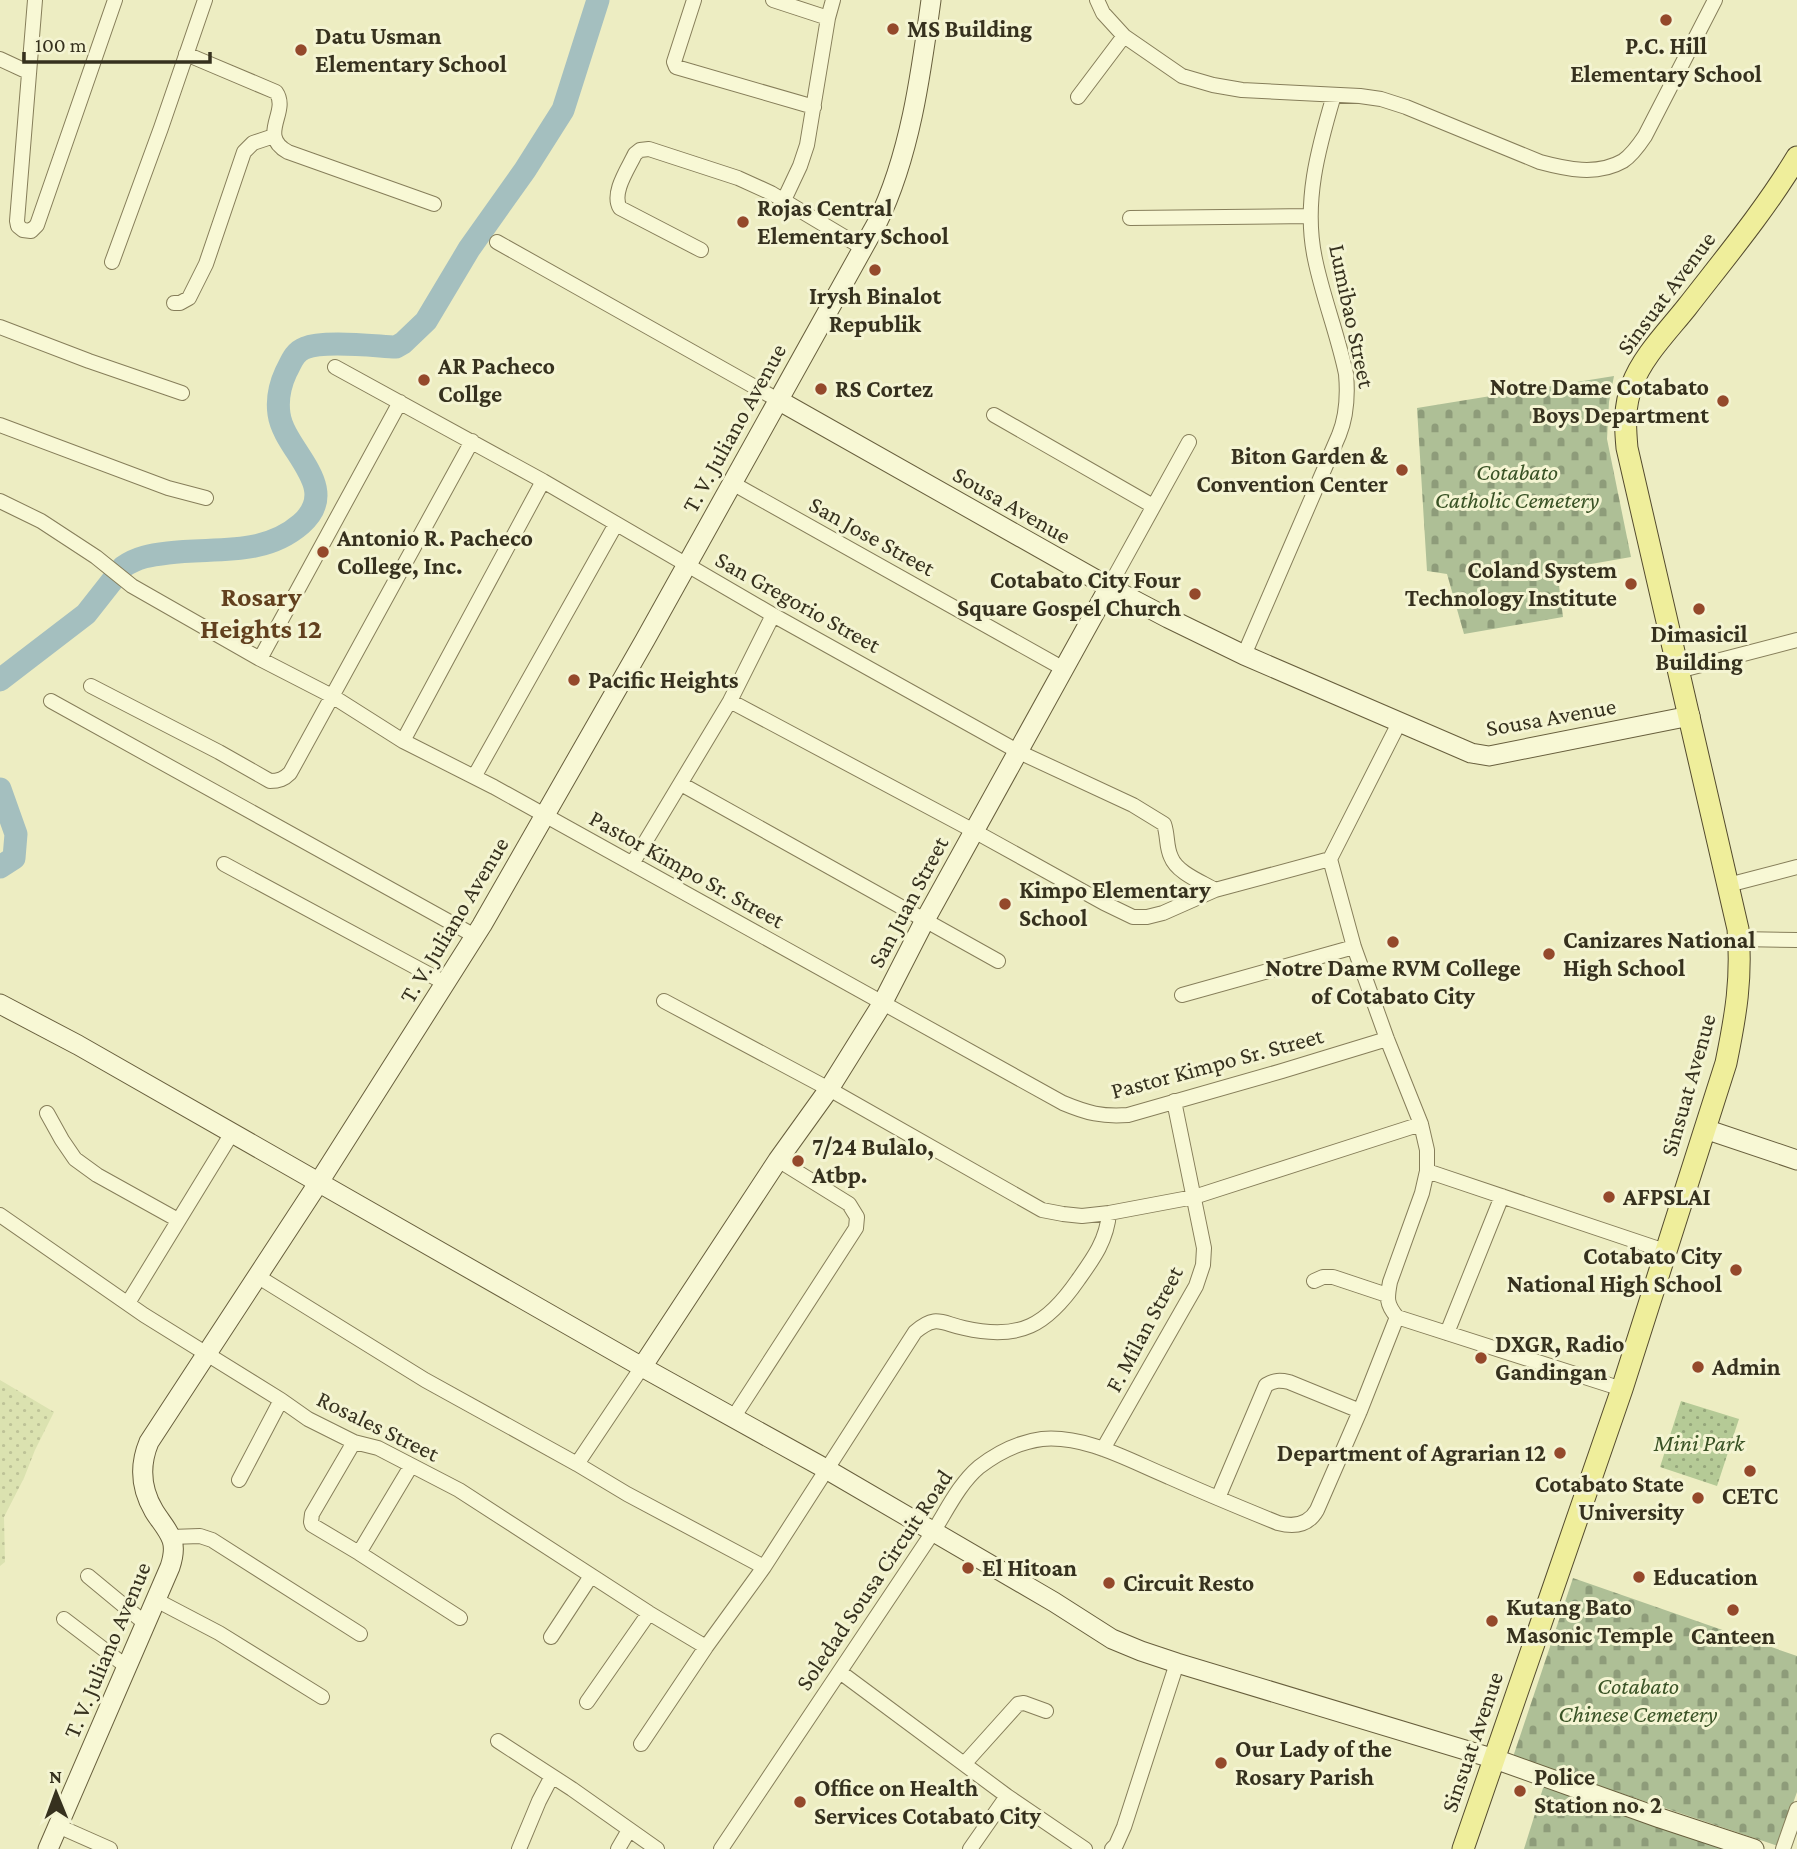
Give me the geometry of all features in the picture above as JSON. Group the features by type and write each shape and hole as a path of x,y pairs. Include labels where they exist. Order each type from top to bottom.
{"main road":[{"name":"T. V. Juliano Avenue","path":"48,1849 173,1558 171,1537 147,1497 142,1476 144,1455 156,1431 319,1182 475,936 863,248 887,203 901,161 922,60 931,0"},
{"name":"Sinsuat Avenue","path":"1463,1849 1622,1389 1726,1063 1737,1010 1739,939 1627,448 1627,401 1646,358 1759,214 1797,157"},
{"name":"Sousa Avenue","path":"778,400 1109,587 1244,655 1471,753 1489,756 1690,716"},
{"name":"San Juan Street","path":"642,1367 778,1160 829,1089 882,1004 925,920 1109,587"},
{"path":"0,1004 68,1039 826,1469 1054,1602 1112,1639 1177,1663 1495,1759 1754,1849"},
{"path":"1704,1129 1797,1160"}],"street":[{"path":"35,0 17,221 23,230 31,231 37,225 115,0"},
{"path":"112,262 205,0"},
{"path":"694,0 674,62 676,66 814,107"},
{"path":"772,0 828,18"},
{"path":"784,200 807,145 833,0"},
{"path":"1097,0 1103,13 1124,36 1182,76 1242,90 1360,96 1393,103 1540,162 1587,171 1624,161 1635,150 1645,136 1714,0"},
{"path":"1078,97 1124,36"},
{"path":"186,54 276,92 280,100 274,136 279,147 434,204"},
{"path":"0,59 28,72"},
{"name":"Lumibao Street","path":"1244,655 1339,435 1347,407 1346,374 1315,258 1310,216 1321,139 1334,95"},
{"path":"174,303 189,298 206,264 244,152 253,143 274,136"},
{"path":"701,250 618,204 618,191 635,154 640,150 649,149 738,178 784,200 863,248"},
{"path":"1130,218 1310,216"},
{"name":"Sousa Avenue","path":"497,242 778,400"},
{"path":"0,327 182,393"},
{"name":"San Gregorio Street","path":"335,367 472,441 773,615 1019,752 1133,805 1164,824 1168,850 1174,862 1216,890"},
{"path":"260,659 400,401"},
{"path":"994,415 1153,506"},
{"path":"0,425 168,488 206,498"},
{"path":"91,686 270,781 279,780 290,773 472,441"},
{"name":"San Juan Street","path":"1109,587 1189,442"},
{"path":"402,741 543,481"},
{"name":"San Jose Street","path":"732,483 1064,669"},
{"name":"Pastor Kimpo Sr. Street","path":"0,501 41,521 96,557 132,586 260,659 332,696 402,741 545,815 882,1004 1063,1103 1085,1112 1107,1116 1128,1115 1387,1039"},
{"path":"474,777 616,524"},
{"path":"632,864 730,701 773,615"},
{"path":"1678,671 1797,640"},
{"path":"51,701 475,936"},
{"path":"730,701 1133,917 1163,913 1216,890 1330,859"},
{"path":"1400,722 1330,859 1354,947 1421,1124 1427,1150 1427,1171 1665,1251"},
{"path":"681,784 998,961"},
{"path":"224,864 445,983"},
{"path":"1728,885 1797,867"},
{"path":"1739,939 1797,940"},
{"path":"1182,995 1354,947"},
{"path":"664,1000 829,1089 1042,1210 1063,1214 1082,1216 1109,1213 1194,1197 1421,1124"},
{"name":"F. Milan Street","path":"1103,1449 1196,1286 1203,1265 1204,1248 1174,1101"},
{"path":"47,1113 75,1159 97,1175 178,1220"},
{"path":"128,1303 233,1133"},
{"path":"733,1418 856,1228 857,1217 849,1204 778,1160"},
{"name":"Soledad Sousa Circuit Road","path":"721,1849 963,1484 977,1468 994,1456 1022,1443 1043,1439 1067,1440 1103,1449 1278,1523 1293,1527 1313,1517 1360,1411 1391,1307 1390,1282 1422,1193 1427,1171"},
{"path":"1447,1333 1502,1196"},
{"path":"641,1744 764,1567 915,1332 930,1321 980,1332 1010,1332 1041,1322 1066,1298 1099,1250 1105,1237 1109,1213"},
{"name":"Rosales Street","path":"0,1214 128,1303 307,1419 354,1442 378,1448 458,1490 706,1647"},
{"path":"257,1276 425,1380 627,1494 764,1567"},
{"path":"1314,1281 1333,1277 1447,1333 1622,1389"},
{"path":"577,1464 642,1367"},
{"path":"1218,1498 1266,1385 1279,1380 1289,1382 1360,1411"},
{"path":"239,1480 281,1400"},
{"path":"354,1442 312,1514 311,1522 460,1618"},
{"path":"359,1553 411,1466"},
{"path":"171,1537 201,1535 212,1540 360,1634"},
{"path":"88,1576 146,1624"},
{"path":"551,1637 591,1576"},
{"path":"156,1601 219,1633 322,1697"},
{"path":"587,1702 649,1613"},
{"path":"64,1619 127,1667"},
{"path":"1112,1849 1124,1827 1177,1663"},
{"path":"840,1672 1007,1796 1084,1849"},
{"path":"965,1763 1018,1703 1046,1711"},
{"path":"498,1741 657,1849"},
{"path":"519,1849 552,1776"},
{"path":"970,1849 1007,1796"},
{"path":"1783,1849 1797,1809"},
{"path":"58,1826 110,1849"},
{"path":"618,1849 629,1830"}],"green space":[{"name":"Cotabato Catholic Cemetery","path":"1614,376 1607,439 1631,557 1557,570 1563,617 1464,634 1447,574 1427,571 1417,408"},
{"path":"0,1380 54,1412 4,1517 5,1562 0,1566"},
{"name":"Mini Park","path":"1681,1401 1739,1419 1717,1486 1660,1467"},
{"name":"Cotabato Chinese Cemetery","path":"1573,1578 1797,1656 1797,1792 1778,1846 1513,1757"},
{"path":"1544,1785 1730,1849 1524,1849"}],"waterway":[{"path":"0,680 86,614 128,564 144,557 162,554 255,546 271,542 301,524 312,510 316,496 308,469 290,442 279,414 281,387 291,362 301,350 313,346 336,344 396,347 426,321 469,249 525,170 563,110 598,0"},
{"path":"0,789 16,834 14,858 0,867"}],"place":[{"name":"P.C. Hill Elementary School","path":"1666,20"},
{"name":"MS Building","path":"893,29"},
{"name":"Datu Usman Elementary School","path":"301,50"},
{"name":"Rojas Central Elementary School","path":"743,222"},
{"name":"Irysh Binalot Republik","path":"875,270"},
{"name":"AR Pacheco Collge","path":"424,380"},
{"name":"RS Cortez","path":"821,389"},
{"name":"Notre Dame Cotabato Boys Department","path":"1723,401"},
{"name":"Biton Garden & Convention Center","path":"1402,470"},
{"name":"Antonio R. Pacheco College, Inc.","path":"323,552"},
{"name":"Coland System Technology Institute","path":"1631,584"},
{"name":"Cotabato City Four Square Gospel Church","path":"1195,594"},
{"name":"Dimasicil Building","path":"1699,609"},
{"name":"Pacific Heights","path":"574,680"},
{"name":"Kimpo Elementary School","path":"1005,904"},
{"name":"Notre Dame RVM College of Cotabato City","path":"1393,942"},
{"name":"Canizares National High School","path":"1549,954"},
{"name":"7/24 Bulalo, Atbp.","path":"798,1161"},
{"name":"AFPSLAI","path":"1609,1197"},
{"name":"Cotabato City National High School","path":"1736,1270"},
{"name":"DXGR, Radio Gandingan","path":"1481,1358"},
{"name":"Admin","path":"1698,1367"},
{"name":"Department of Agrarian 12","path":"1560,1453"},
{"name":"CETC","path":"1750,1471"},
{"name":"Cotabato State University","path":"1698,1498"},
{"name":"El Hitoan","path":"968,1568"},
{"name":"Education","path":"1639,1577"},
{"name":"Circuit Resto","path":"1109,1583"},
{"name":"Canteen","path":"1733,1610"},
{"name":"Kutang Bato Masonic Temple","path":"1492,1621"},
{"name":"Our Lady of the Rosary Parish","path":"1221,1763"},
{"name":"Police Station no. 2","path":"1520,1791"},
{"name":"Office on Health Services Cotabato City","path":"800,1802"}],"district":[{"name":"Rosary Heights 12","path":"261,612"}]}
